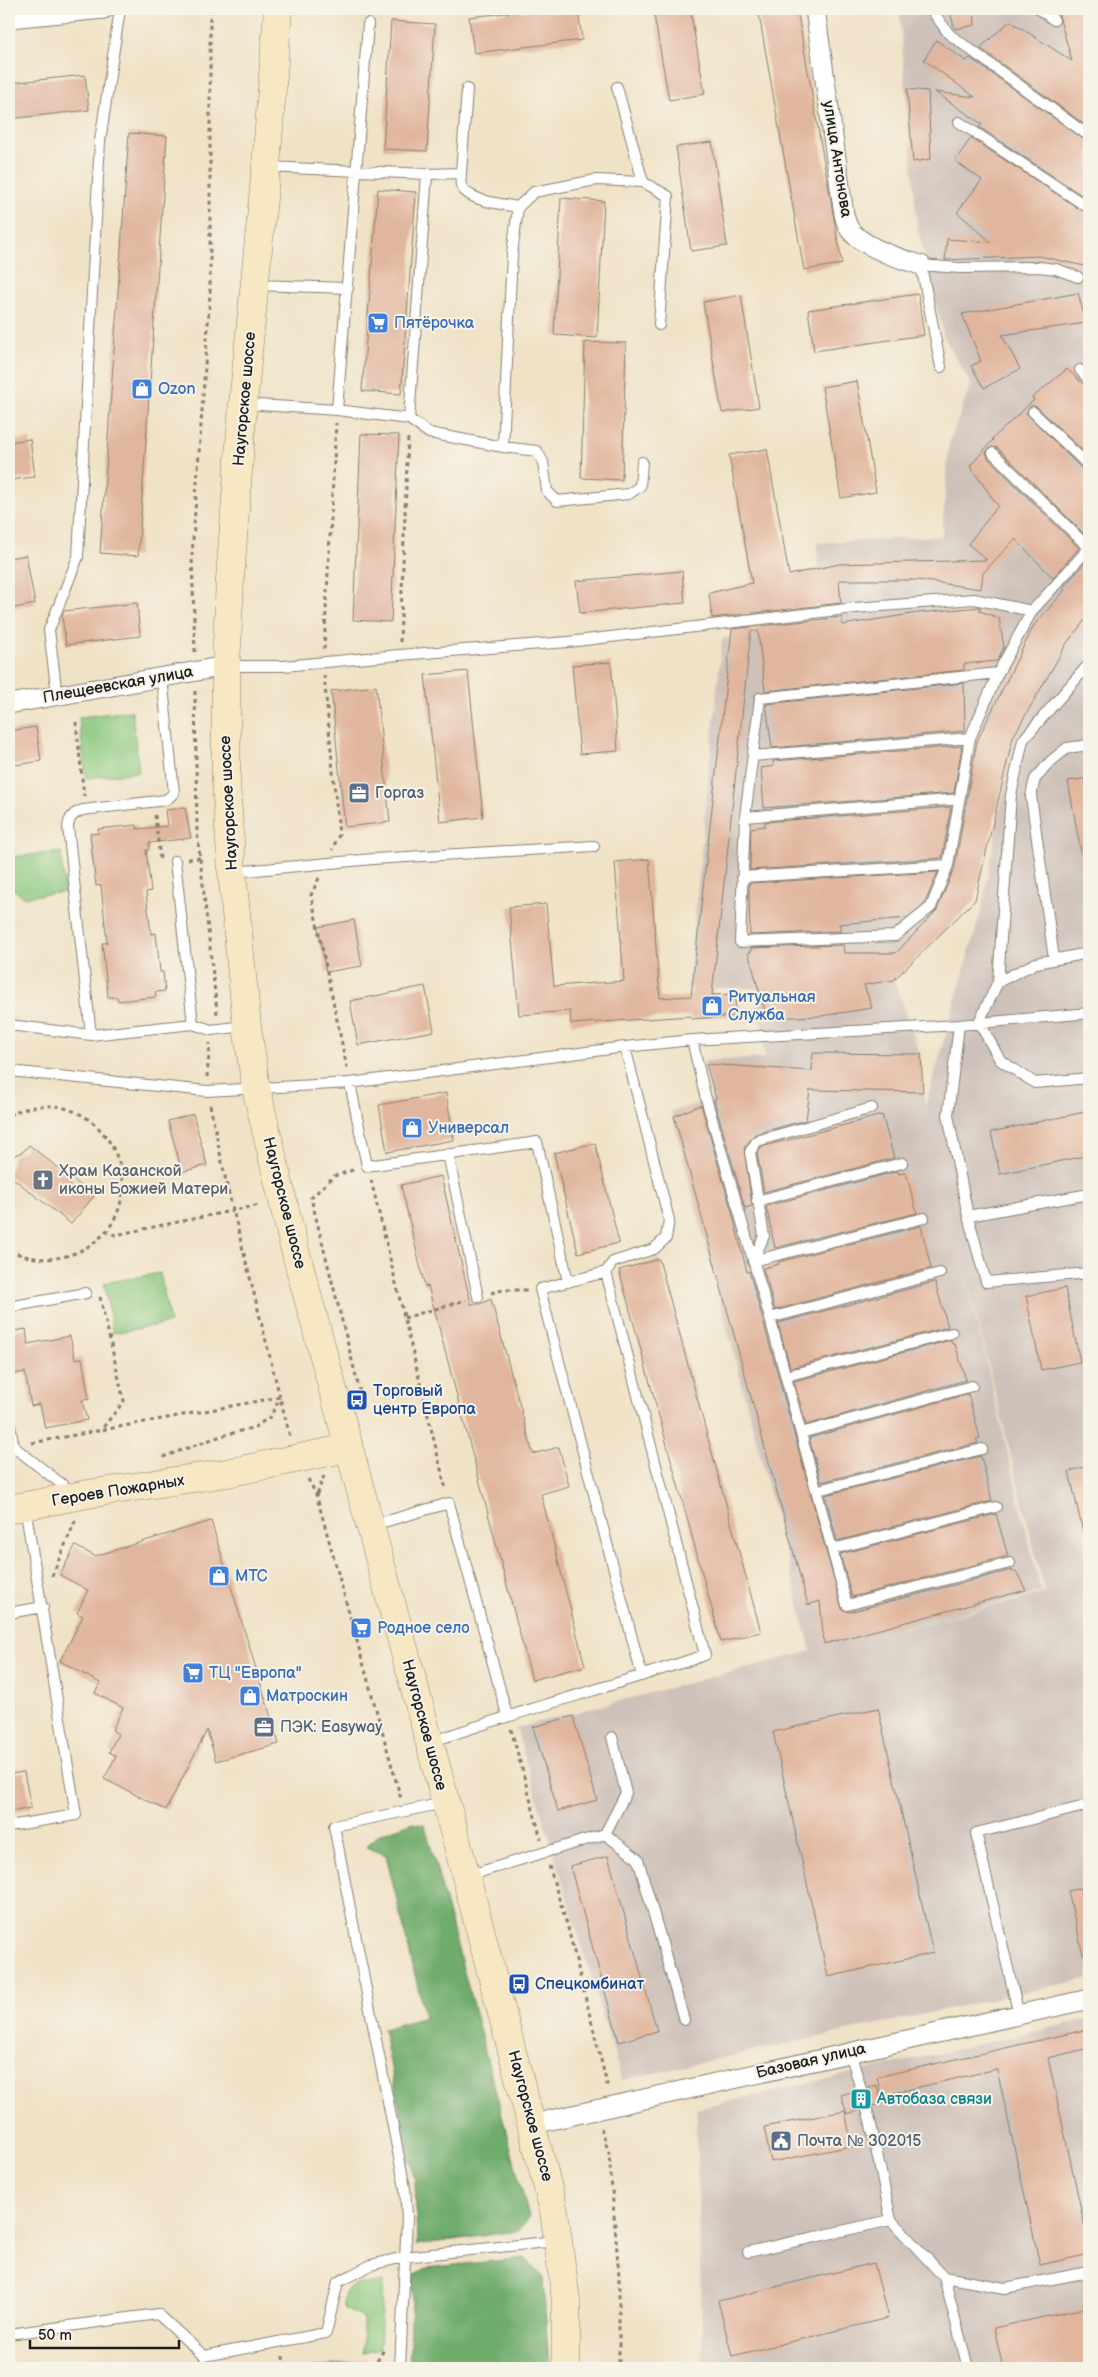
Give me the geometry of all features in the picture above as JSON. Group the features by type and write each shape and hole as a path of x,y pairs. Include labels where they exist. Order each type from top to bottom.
{"main road":[{"name":"Наугорское шоссе","path":"278,9 230,579 226,666 226,782 232,872 247,1026 256,1088 282,1199 369,1526 533,2124 560,2241 566,2301 566,2368"},
{"name":"Героев Пожарных","path":"17,1507 227,1473 348,1448"}],"street":[{"path":"9,18 104,9"},
{"name":"улица Антонова","path":"814,9 842,208 848,228 867,243 901,259 921,265"},
{"name":"Плещеевская улица","path":"9,704 226,666"},
{"name":"Базовая улица","path":"533,2124 1089,1999"}],"lane":[{"path":"57,695 49,630 78,557 100,141 120,9"},
{"path":"931,9 948,34 1089,136"},
{"path":"1039,9 1054,20"},
{"path":"337,410 358,171 368,24"},
{"path":"617,87 643,182"},
{"path":"467,89 461,185 467,193 478,199 518,207"},
{"path":"959,122 1089,208"},
{"path":"266,167 427,174 461,173"},
{"path":"409,419 427,174"},
{"path":"503,448 512,254 518,207 534,192 596,180 643,182 668,196 659,325"},
{"path":"941,367 921,265 959,268 1039,267 1056,269 1078,277"},
{"path":"255,285 348,288"},
{"path":"1080,370 1089,380"},
{"path":"244,404 337,410 409,419 429,433 503,448 537,451 543,462 547,491 557,501 628,494 640,486 642,462"},
{"path":"1033,412 1089,466"},
{"path":"993,453 1089,548 1032,611 998,673 970,738 948,864 932,907 895,936 740,942 745,817 760,698 998,673"},
{"path":"226,666 284,666 568,642 855,608 974,599 1032,611"},
{"path":"980,1022 998,982 1011,795 1023,740 1089,664"},
{"path":"91,1035 68,827 72,816 86,809 154,802 171,797 175,787 162,677"},
{"path":"753,756 970,738"},
{"path":"1054,960 1031,796 1036,779 1051,761 1067,748 1089,745"},
{"path":"745,817 959,799"},
{"path":"232,872 326,863 594,846"},
{"path":"174,861 193,1024"},
{"path":"742,877 948,864"},
{"path":"998,982 1036,963 1089,953"},
{"path":"9,1072 207,1091 350,1084 625,1047 692,1040 959,1025 1089,1013"},
{"path":"980,1022 1000,1060 1035,1083 1089,1078"},
{"path":"9,1025 91,1035 193,1024 210,1030 247,1026"},
{"path":"959,1025 948,1114 968,1216 986,1282 1089,1273"},
{"path":"692,1040 705,1095 818,1490 847,1605 1010,1563"},
{"path":"625,1047 669,1220 666,1238 654,1249 613,1262 606,1272 540,1290 642,1676"},
{"path":"350,1084 367,1166 537,1142 568,1282"},
{"path":"753,1261 764,1236 750,1152 757,1141 872,1108"},
{"path":"448,1154 478,1297"},
{"path":"757,1201 902,1163"},
{"path":"968,1216 1089,1194"},
{"path":"753,1261 924,1218"},
{"path":"428,1743 507,1715 642,1676 704,1655 606,1272"},
{"path":"770,1318 940,1273"},
{"path":"9,1307 86,1293"},
{"path":"786,1376 952,1332"},
{"path":"801,1433 972,1386"},
{"path":"9,1421 12,1447 78,1497"},
{"path":"818,1490 982,1450"},
{"path":"369,1526 449,1503 507,1715"},
{"path":"9,1826 76,1815 43,1607 17,1507"},
{"path":"833,1549 996,1507"},
{"path":"9,1613 43,1607"},
{"path":"466,1876 605,1834 626,1793 612,1736"},
{"path":"400,2368 407,2217 405,2188 334,1826 445,1803"},
{"path":"1019,2015 976,1833 1089,1805"},
{"path":"605,1834 638,1859 684,2020"},
{"path":"850,2052 870,2120 891,2220 944,2277 968,2368"},
{"path":"748,2252 891,2220"},
{"path":"9,2334 158,2314 204,2356 326,2333 338,2282 371,2265 404,2257 560,2241"},
{"path":"944,2277 1005,2288 1089,2272"}],"path":[{"path":"337,410 323,662 338,835 310,895 350,1084"},
{"path":"399,655 409,419"},
{"path":"76,722 86,809"},
{"path":"154,802 161,862 200,858"},
{"path":"9,1116 34,1107 66,1108 87,1118 104,1133 113,1146 122,1176 120,1205 105,1232 82,1250 61,1258 39,1259 9,1250"},
{"path":"362,1397 311,1198 334,1176 367,1166 449,1503"},
{"path":"105,1232 115,1235 282,1199"},
{"path":"86,1293 99,1291 124,1401 101,1431"},
{"path":"12,1447 280,1398 270,1417 255,1428 215,1438 155,1460"},
{"path":"507,1715 568,1928 607,2084 596,2109 609,2153 619,2276 619,2368"},
{"path":"373,2368 384,2350 385,2340"}],"shaded area":[{"path":"899,9 1089,9 1089,1978 622,2080 516,1728 811,1651 671,1111 713,1100 704,1061 765,1058 757,988 688,988 722,639 820,622 817,543 942,536 949,443 971,384 944,337 917,225","holes":["1010,752 983,904 925,1107 919,1051 894,980 975,900","950,1211 1045,1593 845,1643 1041,1592"]},
{"path":"1089,2019 1089,2368 703,2368 696,2109"}],"green space":[{"path":"132,711 139,772 86,778 79,717"},
{"path":"61,852 65,892 23,897 9,886 9,857"},
{"path":"160,1273 170,1323 113,1333 104,1283"},
{"path":"411,1823 425,1825 529,2217 518,2231 417,2245 415,2182 383,2029 425,2017 386,1855 366,1847 377,1835"},
{"path":"525,2258 543,2277 549,2368 409,2368 413,2276 426,2268"},
{"path":"383,2282 380,2349 363,2353 363,2318 345,2309 343,2300 348,2289 354,2286"},
{"path":"365,2361 361,2368 313,2368"}],"building":[{"path":"543,9 578,9 582,40 474,53 469,17"},
{"path":"653,9 690,9 705,94 669,100"},
{"path":"758,9 797,9 842,264 804,270"},
{"path":"949,9 974,9 975,25 955,29"},
{"path":"1057,9 1089,9 1089,128 980,48 1010,21 1072,61"},
{"path":"391,21 435,24 427,151 383,149"},
{"path":"936,40 966,61 970,58 1089,143 1089,200 979,127 982,124 935,92 975,97 924,60"},
{"path":"85,75 89,110 9,119 9,83"},
{"path":"907,89 928,91 931,159 913,162"},
{"path":"129,133 167,136 138,556 100,553"},
{"path":"971,138 1089,215 1089,267 1039,256 945,260 947,239 991,242 957,212 982,180 955,161"},
{"path":"712,142 727,246 691,251 676,147"},
{"path":"378,189 416,192 401,394 362,391"},
{"path":"561,198 604,201 597,338 554,335"},
{"path":"1078,293 1086,323 1002,335 1020,369 984,388 971,366 981,361 962,314"},
{"path":"918,294 924,335 814,351 808,310"},
{"path":"741,295 759,407 722,413 703,302"},
{"path":"585,342 626,343 622,480 581,478"},
{"path":"1067,369 1084,385 1089,387 1089,457 1037,407 1031,406 1026,413 1084,471 1089,473 1089,539 998,448 991,447 986,452 988,458 1079,548 1053,578 1015,539 983,573 981,589 918,580 839,580 841,603 712,618 709,593 752,583 729,455 767,449 789,575 839,564 987,560 968,544 998,506 970,466 992,439 1034,400 1032,398"},
{"path":"857,381 876,492 841,498 822,387"},
{"path":"361,434 399,435 391,622 353,620"},
{"path":"30,439 35,477 9,480 9,442"},
{"path":"26,555 35,604 9,609 9,558"},
{"path":"1089,558 1089,615 1067,643 1013,737 975,900 894,980 864,985 872,1008 821,1016 767,1018 748,952 751,952 751,948 843,945 844,953 896,953 937,910 955,866 977,741 1034,625 1065,590 1063,588"},
{"path":"682,571 685,603 580,613 576,581"},
{"path":"137,603 140,636 66,645 62,616 64,611"},
{"path":"980,607 980,611 999,618 1004,647 997,661 964,664 964,670 765,691 758,631 751,631 712,995 735,994 736,1016 691,1019 691,1016 571,1024 570,1011 519,1015 509,907 546,904 554,986 624,981 615,862 649,859 660,998 691,996 732,629 842,617 842,625 918,613"},
{"path":"611,662 618,751 580,754 572,665"},
{"path":"468,671 483,817 440,822 425,675"},
{"path":"964,683 965,731 772,748 766,704"},
{"path":"376,686 390,822 345,827 331,691"},
{"path":"36,727 41,761 9,766 9,731"},
{"path":"962,746 954,793 764,808 761,768 774,766 773,761"},
{"path":"1089,778 1089,853 1081,853 1068,781"},
{"path":"951,807 942,858 750,870 751,828 765,826 765,822"},
{"path":"185,808 191,838 149,843 149,850 146,850 151,891 146,892 151,934 156,933 160,972 163,972 165,991 155,992 156,997 118,1001 117,997 108,997 102,943 107,943 101,885 96,886 90,834 99,833 98,829 137,825 137,829 167,826 165,810"},
{"path":"938,872 925,903 907,918 839,924 841,931 750,935 749,883"},
{"path":"354,920 362,966 326,972 318,927"},
{"path":"425,986 434,1031 358,1045 350,1001"},
{"path":"813,1053 921,1054 923,1092 810,1090 806,1120 755,1134 744,1148 752,1206 745,1208 714,1100 716,1099 706,1064 812,1071"},
{"path":"446,1093 454,1140 387,1152 379,1105"},
{"path":"701,1105 747,1272 749,1271 763,1320 842,1609 849,1612 1012,1570 1012,1572 1016,1571 1026,1590 824,1644 820,1601 808,1605 674,1116"},
{"path":"1089,1111 1089,1155 1000,1174 991,1132"},
{"path":"193,1114 207,1165 182,1172 168,1121"},
{"path":"882,1115 894,1158 764,1192 757,1153 761,1147"},
{"path":"595,1143 619,1243 578,1253 554,1153"},
{"name":"Храм Казанской иконы Божией Матери","path":"29,1145 94,1196 71,1224 9,1175 13,1156 24,1151"},
{"path":"898,1171 899,1174 906,1173 917,1213 775,1248 766,1206"},
{"path":"441,1176 471,1304 480,1304 491,1299 533,1454 559,1447 569,1486 541,1494 585,1666 532,1680 428,1286 425,1287 401,1185"},
{"path":"921,1226 931,1268 775,1310 763,1268 779,1264 778,1262"},
{"path":"659,1259 761,1632 721,1642 619,1270"},
{"path":"935,1282 948,1327 790,1368 778,1323"},
{"path":"1065,1288 1080,1362 1041,1370 1026,1296"},
{"path":"26,1329 28,1344 70,1336 75,1359 82,1358 89,1399 82,1400 87,1420 45,1428 40,1404 31,1406 25,1372 9,1375 9,1332"},
{"path":"951,1340 953,1345 955,1344 966,1380 806,1425 794,1381"},
{"path":"968,1394 980,1438 976,1439 978,1443 821,1482 809,1438"},
{"path":"981,1456 992,1501 837,1541 825,1495"},
{"path":"1089,1466 1089,1531 1083,1532 1069,1471"},
{"path":"996,1514 1008,1556 852,1597 840,1554"},
{"name":"ТЦ \"Европа\"","path":"211,1521 279,1744 216,1761 207,1730 166,1810 104,1779 116,1756 109,1752 118,1734 112,1730 123,1708 95,1693 100,1683 60,1661 83,1616 77,1613 88,1590 60,1575 75,1546 95,1556"},
{"path":"878,1708 933,1953 828,1977 773,1732"},
{"path":"573,1716 597,1800 558,1811 533,1727"},
{"path":"24,1772 31,1808 9,1812 9,1774"},
{"path":"608,1856 657,2031 619,2042 570,1866"},
{"path":"1089,1886 1089,1954 1083,1955 1068,1891"},
{"path":"1089,2029 1089,2048 1048,2058 1089,2246 1089,2254 1040,2265 997,2069 881,2096 877,2077"},
{"path":"876,2085 882,2104 873,2106 868,2087"},
{"path":"854,2091 860,2110 847,2114 841,2095"},
{"path":"845,2111 852,2146 771,2162 764,2127"},
{"path":"874,2263 888,2318 732,2356 718,2301"},
{"path":"1089,2307 1089,2368 1003,2368 994,2328"}],"place":[{"name":"Пятёрочка","path":"378,323"},
{"name":"Ozon","path":"142,389"},
{"name":"Горгаз","path":"359,793"},
{"name":"Ритуальная Служба","path":"712,1006"},
{"name":"Универсал","path":"412,1128"},
{"name":"Храм Казанской иконы Божией Матери","path":"43,1180"},
{"name":"Торговый центр Европа","path":"357,1400"},
{"name":"МТС","path":"219,1576"},
{"name":"Родное село","path":"361,1628"},
{"name":"ТЦ \"Европа\"","path":"193,1673"},
{"name":"Матроскин","path":"250,1696"},
{"name":"ПЭК: Easyway","path":"264,1727"},
{"name":"Спецкомбинат","path":"519,1984"},
{"name":"Автобаза связи","path":"861,2099"},
{"name":"Почта № 302015","path":"781,2141"}]}
